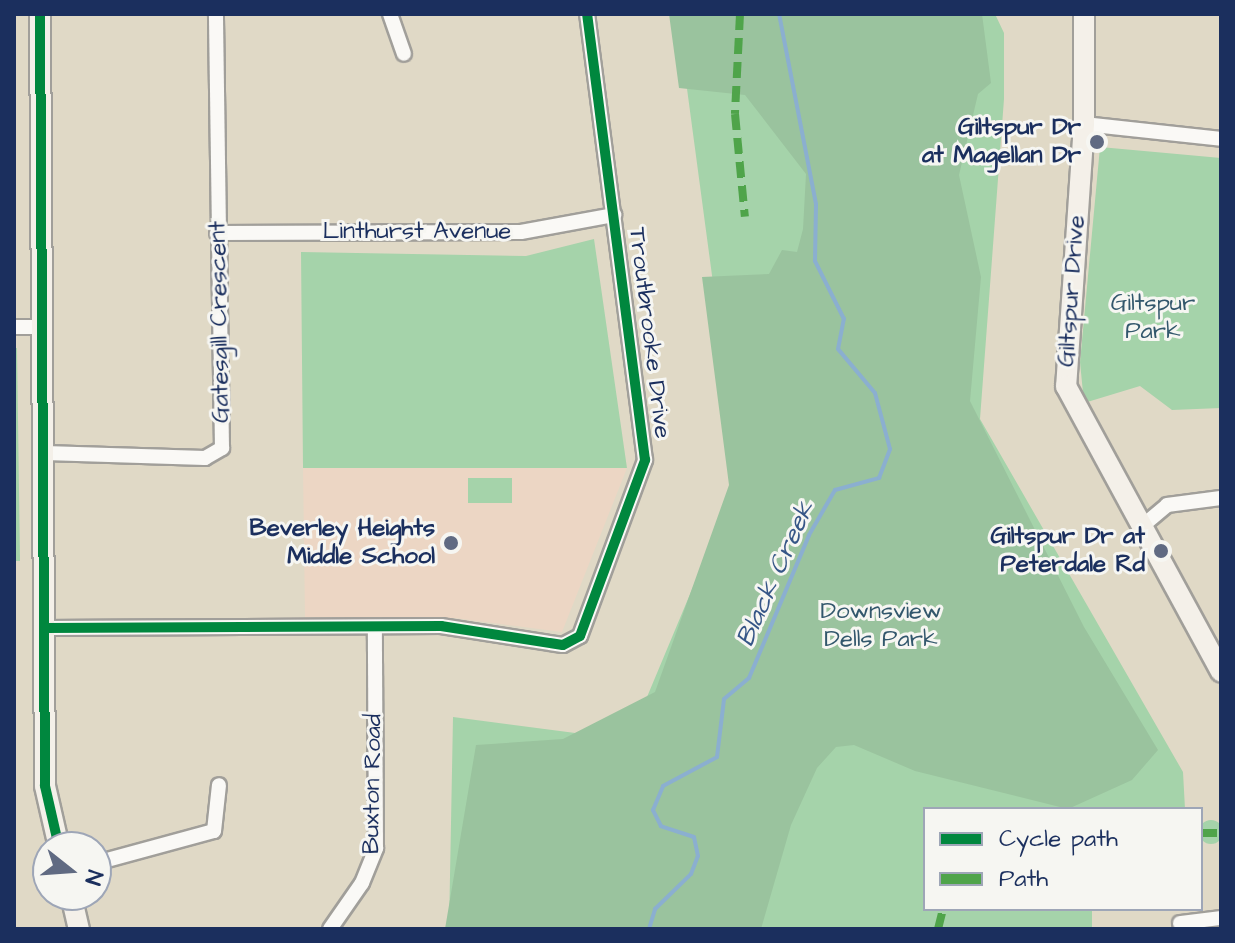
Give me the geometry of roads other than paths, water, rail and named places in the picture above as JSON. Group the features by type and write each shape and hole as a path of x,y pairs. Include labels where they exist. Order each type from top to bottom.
{"street":[{"path":"40,14 45,327 45,786 55,831"},
{"name":"Gatesgill Crescent","path":"45,453 218,454 224,443 217,233 216,14"},
{"path":"390,14 404,54"},
{"name":"Troutbrooke Drive","path":"45,628 441,626 563,645 580,636 645,460 587,14"},
{"name":"Giltspur Drive","path":"1084,14 1084,124 1066,386 1140,528 1221,672"},
{"path":"1084,124 1221,139"},
{"name":"Linthurst Avenue","path":"217,233 521,232 614,215"},
{"path":"14,327 45,327"},
{"path":"1140,528 1167,505 1221,498"},
{"name":"Buxton Road","path":"330,929 376,848 375,627"},
{"path":"112,859 214,831 219,785"},
{"path":"1180,923 1221,918"}],"waterway":[{"name":"Black Creek","path":"649,929 655,909 691,874 698,856 694,837 661,826 653,810 663,786 717,757 724,699 749,678 809,535 835,490 879,478 890,449 875,393 838,349 844,319 815,261 816,204 779,14"}],"place":[{"name":"Giltspur Dr at Magellan Dr","path":"1097,142"},
{"name":"Beverley Heights Middle School","path":"451,543"},
{"name":"Giltspur Dr at Peterdale Rd","path":"1161,551"}],"park label":[{"name":"Giltspur Park","path":"1153,318"},
{"name":"Downsview Dells Park","path":"881,626"}]}
